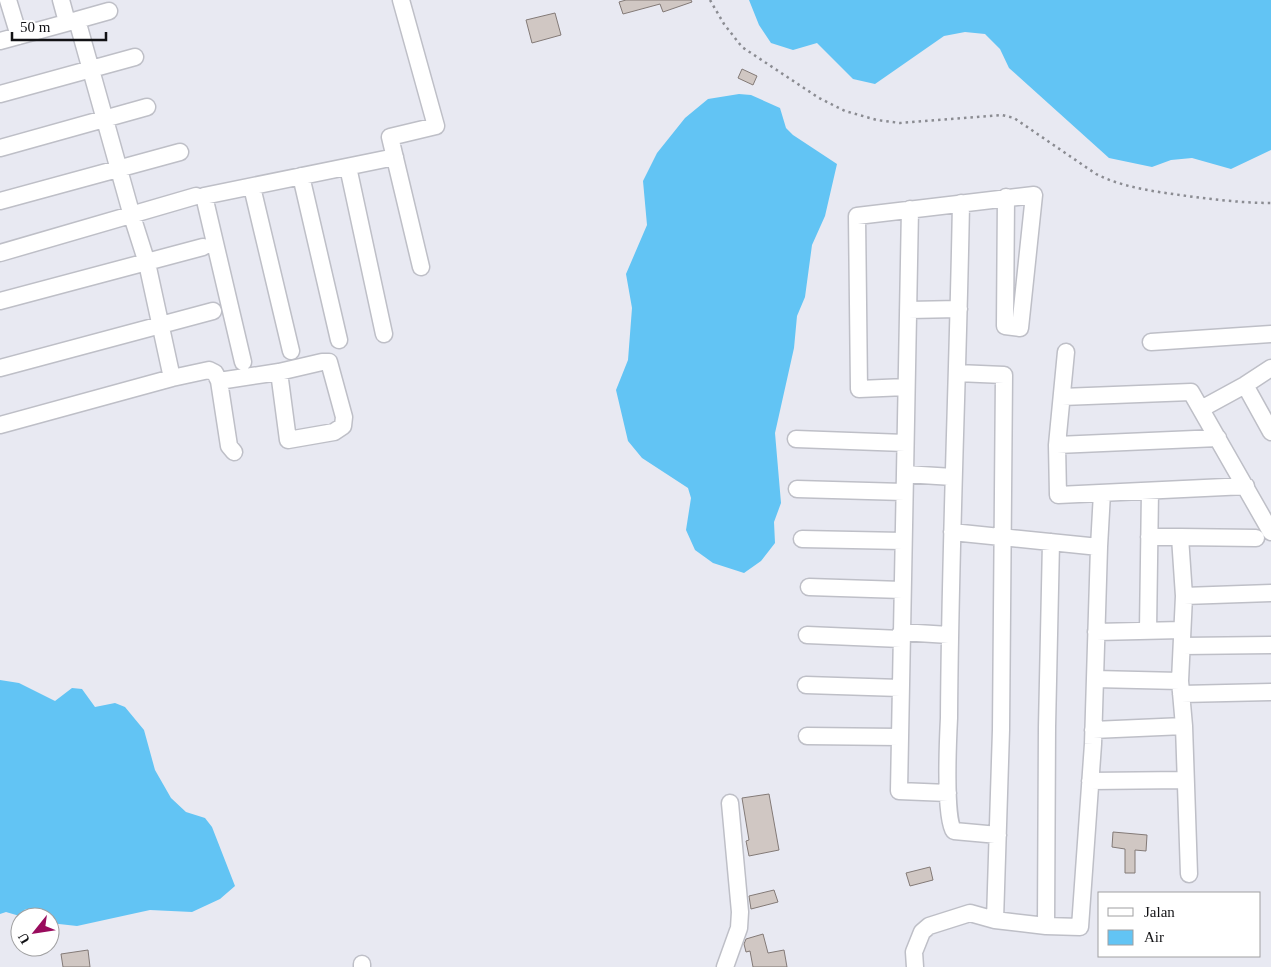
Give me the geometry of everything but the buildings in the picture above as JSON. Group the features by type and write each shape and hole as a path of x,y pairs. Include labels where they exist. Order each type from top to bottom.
{"street":[{"path":"8,0 18,36"},
{"path":"61,0 72,21 90,69 147,263 172,378"},
{"path":"402,0 436,126 390,137 421,267"},
{"path":"0,41 109,11"},
{"path":"0,94 134,57"},
{"path":"0,148 148,107"},
{"path":"0,201 180,152"},
{"path":"242,362 204,196 395,157"},
{"path":"348,167 384,334"},
{"path":"301,176 339,340"},
{"path":"252,187 291,351"},
{"path":"906,387 860,389 857,216 1006,197 1034,195 1020,328 1005,326 1006,197"},
{"path":"0,253 196,196"},
{"path":"961,203 949,635 948,793 951,824 954,831 998,835"},
{"path":"910,209 898,791 948,793"},
{"path":"0,301 203,247"},
{"path":"908,310 959,309"},
{"path":"0,368 213,311"},
{"path":"1151,342 1271,334"},
{"path":"1066,352 1057,445 1058,495 1246,486"},
{"path":"219,381 329,362 344,417 344,426 334,432 288,440 279,372"},
{"path":"1201,409 1240,388 1271,368"},
{"path":"0,425 172,378 210,370 215,373 219,381 228,442 230,449 234,452"},
{"path":"957,373 1004,375 1001,730 995,920"},
{"path":"1062,397 1191,392 1240,388"},
{"path":"1240,388 1270,429"},
{"path":"1149,537 1264,534 1246,486 1191,392"},
{"path":"1057,445 1218,438"},
{"path":"796,439 905,443"},
{"path":"905,474 953,477"},
{"path":"797,489 904,492"},
{"path":"1148,631 1150,491"},
{"path":"914,967 914,952 922,932 929,926 970,913 995,920 1046,926 1080,927 1093,730 1102,493"},
{"path":"952,532 1099,547"},
{"path":"1180,537 1184,596 1181,687 1189,874"},
{"path":"802,539 903,541"},
{"path":"1046,926 1047,727 1051,542"},
{"path":"809,587 902,590"},
{"path":"1184,596 1271,593"},
{"path":"1096,632 1148,631 1182,638 1271,645"},
{"path":"807,635 949,635"},
{"path":"1095,679 1181,687 1271,692"},
{"path":"806,685 900,688"},
{"path":"1093,730 1184,726"},
{"path":"807,736 899,737"},
{"path":"1090,781 1185,780"},
{"path":"725,967 740,928 730,803"}],"path":[{"path":"710,0 733,37 742,47 818,98 845,111 877,120 900,123 1002,115 1014,118 1096,174 1110,181 1130,187 1164,193 1222,200 1271,203"}],"water":[{"path":"749,0 1271,0 1271,150 1231,169 1192,158 1171,160 1152,167 1109,158 1009,68 1000,49 985,34 965,32 944,36 875,84 853,79 817,43 793,50 771,43 759,25"},
{"path":"739,94 751,95 780,108 786,128 793,135 837,164 825,216 812,245 805,297 797,316 794,348 775,433 781,503 774,522 775,543 761,561 744,573 713,563 695,550 686,530 691,498 688,488 642,458 628,441 616,390 628,360 632,308 626,274 647,225 643,181 657,153 685,118 708,99"},
{"path":"0,680 19,683 55,701 72,688 82,689 95,707 115,703 125,707 144,730 155,770 171,798 186,812 205,818 212,827 235,886 220,899 192,912 150,910 77,926 60,924 60,907 10,907 10,913 6,912 0,914"}]}
